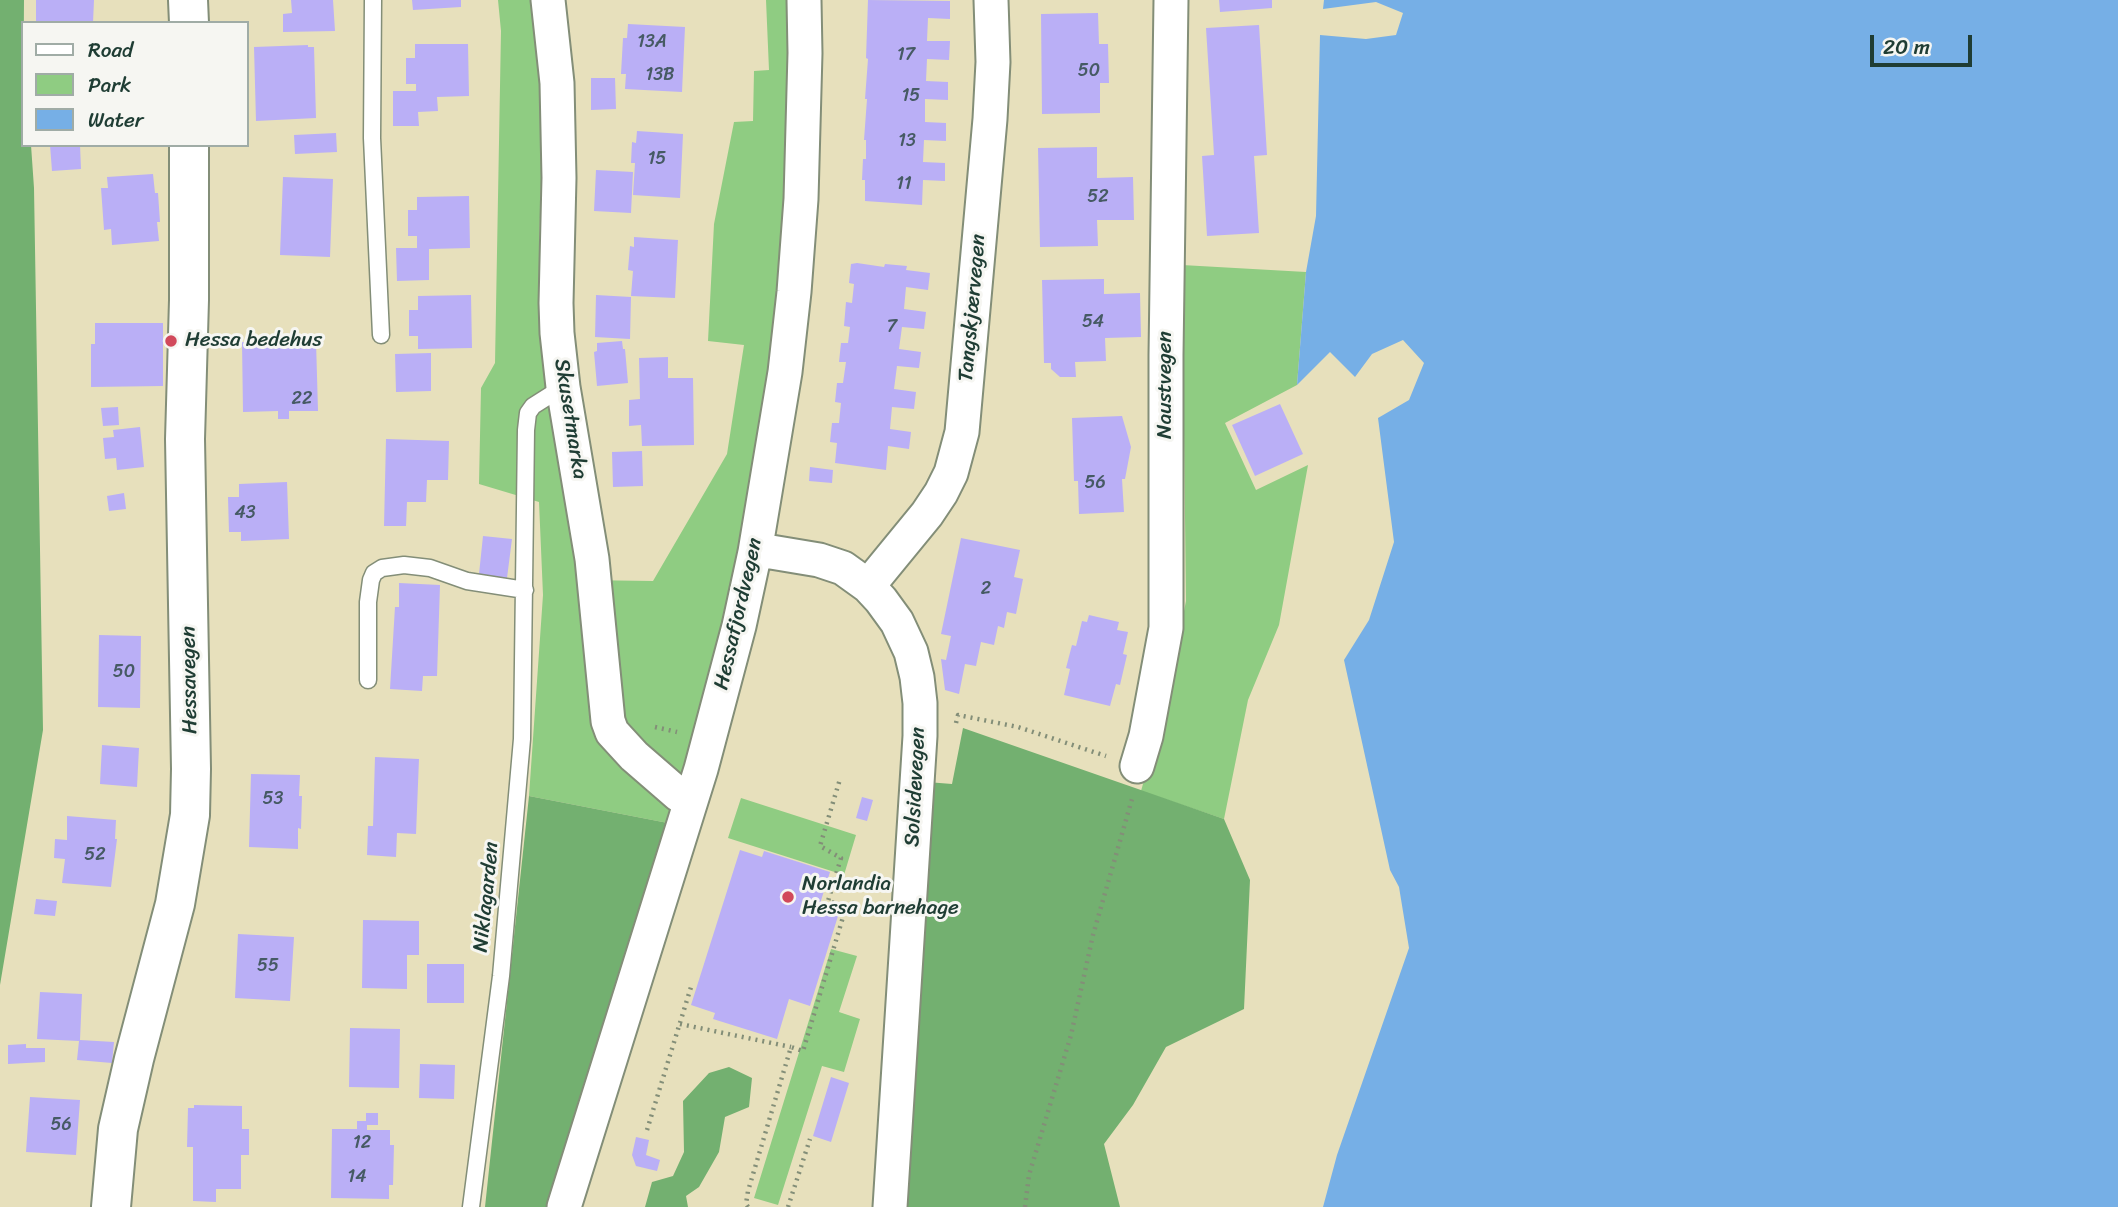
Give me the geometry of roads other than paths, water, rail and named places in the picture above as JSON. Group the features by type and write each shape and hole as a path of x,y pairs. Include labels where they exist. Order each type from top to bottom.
{"street":[{"path":"188,0 188,21"},
{"name":"Skusetmarka","path":"548,0 557,83 557,333 563,387 593,559 608,721 612,732 634,756 679,795 692,797"},
{"name":"Hessafjordvegen","path":"564,1207 692,797 739,626 755,552 775,437 794,292 801,186 804,0"},
{"name":"Tangskjærvegen","path":"868,586 941,493 951,474 962,432 990,119 993,62 990,0"},
{"name":"Naustvegen","path":"1137,766 1146,736 1166,628 1166,355 1171,0"},
{"name":"Hessavegen","path":"111,1207 118,1129 175,904 190,815 185,439 189,147"},
{"name":"Solsidevegen","path":"755,552 819,560 843,568 868,586 897,622 911,652 917,677 920,703 890,1207"}],"lane":[{"path":"373,0 372,138 381,335"},
{"name":"Niklagarden","path":"471,1207 501,976 522,739 524,470 528,413 533,406 563,387"},
{"path":"368,680 368,603 371,580 374,573 382,568 404,565 430,568 467,581 524,590"}],"water":[{"path":"1324,0 2118,0 2118,1207 1323,1207 1337,1155 1409,948 1399,887 1390,870 1344,660 1369,620 1394,542 1378,418 1409,400 1424,363 1403,340 1372,354 1355,377 1330,352 1297,385 1306,272 1316,216 1320,35 1366,39 1396,35 1403,13 1376,2 1323,9"}],"place":[{"name":"Hessa bedehus","path":"171,341"},
{"name":"Norlandia Hessa barnehage","path":"788,897"}]}
